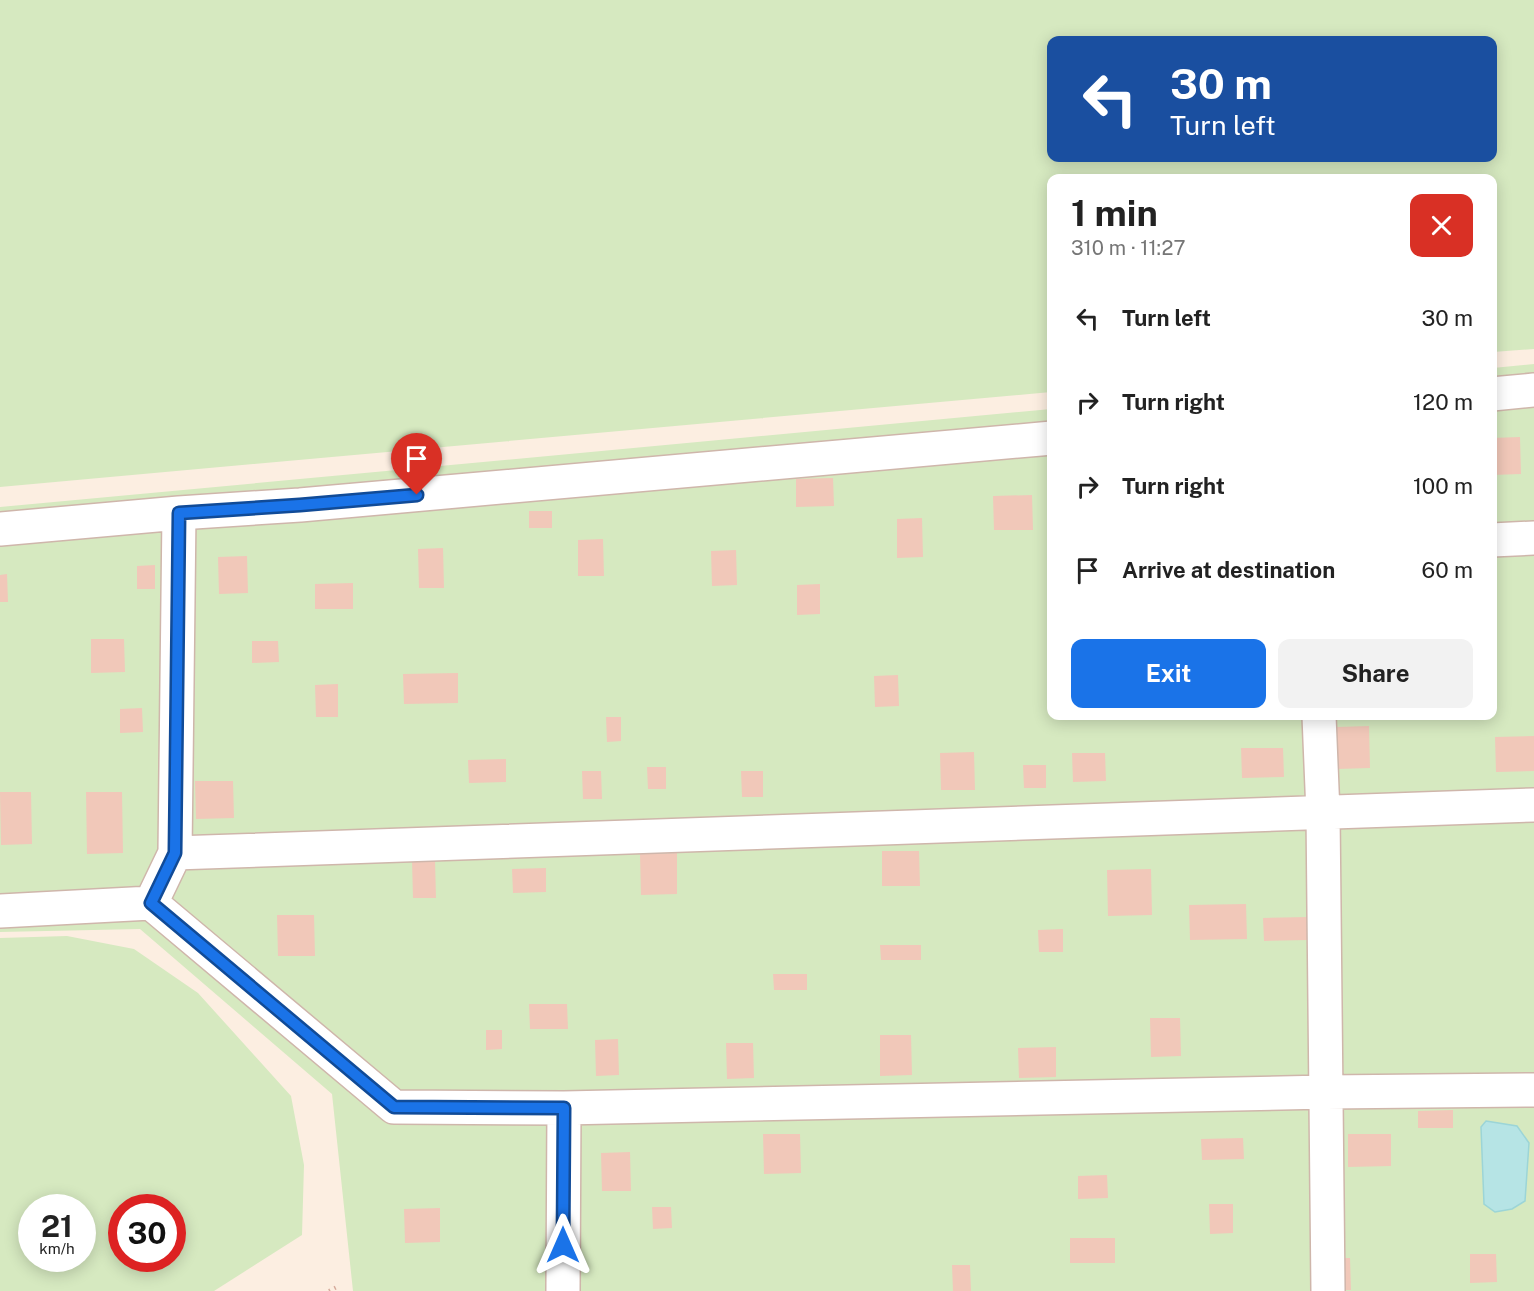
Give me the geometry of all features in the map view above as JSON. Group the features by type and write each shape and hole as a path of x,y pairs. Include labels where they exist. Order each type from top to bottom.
{"street":[{"path":"1497,394 1534,390"},
{"path":"0,530 1047,438"},
{"path":"151,903 175,853 179,513"},
{"path":"1497,540 1534,538"},
{"path":"1319,720 1323,813 1329,1291"},
{"path":"175,853 1534,806"},
{"path":"0,911 151,903 394,1107 564,1108 1326,1092 1534,1090"},
{"path":"563,1291 564,1108"}],"path":[{"path":"329,1291 339,1286"}],"green space":[{"path":"0,0 1534,0 1534,349 1497,352 1497,174 1047,174 1047,392 0,487"},
{"path":"1534,364 1534,1291 353,1291 332,1094 140,929 0,932 0,507 1047,409 1047,720 1497,720 1497,368"},
{"path":"67,936 134,949 198,993 291,1096 304,1165 302,1235 214,1291 0,1291 0,938"}],"water":[{"path":"1486,1121 1517,1126 1529,1143 1525,1201 1512,1209 1495,1212 1484,1204 1481,1127"}],"building":[{"path":"1520,437 1521,474 1497,475 1497,438"},
{"path":"833,478 834,506 796,507 796,479"},
{"path":"1032,495 1033,530 994,530 993,496"},
{"path":"529,511 552,511 552,528 529,528"},
{"path":"922,518 923,557 897,558 897,519"},
{"path":"603,539 604,576 578,576 578,540"},
{"path":"443,548 444,588 419,588 418,549"},
{"path":"736,550 737,585 712,586 711,551"},
{"path":"247,556 248,593 219,594 218,557"},
{"path":"155,565 155,589 137,589 137,566"},
{"path":"7,574 8,602 0,602 0,575"},
{"path":"353,583 353,609 315,609 315,584"},
{"path":"820,584 820,614 797,615 797,585"},
{"path":"91,639 124,639 125,672 91,673"},
{"path":"252,641 278,641 279,662 252,663"},
{"path":"458,673 458,703 404,704 403,674"},
{"path":"898,675 899,706 875,707 874,676"},
{"path":"338,684 338,717 316,717 315,685"},
{"path":"142,708 143,732 120,733 120,709"},
{"path":"606,717 621,717 621,741 607,742"},
{"path":"1369,726 1370,768 1337,769 1336,727"},
{"path":"1534,736 1534,771 1496,772 1495,737"},
{"path":"1241,748 1283,748 1284,777 1242,778"},
{"path":"974,752 975,790 941,790 940,753"},
{"path":"1072,753 1105,753 1106,781 1073,782"},
{"path":"506,759 506,782 469,783 468,760"},
{"path":"1023,765 1046,765 1046,788 1024,788"},
{"path":"647,767 666,767 666,789 648,789"},
{"path":"582,771 601,771 602,799 583,799"},
{"path":"741,771 763,771 763,797 742,797"},
{"path":"195,781 233,781 234,818 196,819"},
{"path":"0,792 31,792 32,844 1,845"},
{"path":"86,792 122,792 123,853 87,854"},
{"path":"882,851 919,851 920,886 882,886"},
{"path":"677,853 677,894 641,895 640,854"},
{"path":"412,860 435,860 436,898 413,898"},
{"path":"546,868 546,892 513,893 512,869"},
{"path":"1151,869 1152,915 1108,916 1107,870"},
{"path":"1246,904 1247,939 1190,940 1189,905"},
{"path":"277,915 314,915 315,956 278,956"},
{"path":"1308,917 1308,940 1264,941 1263,918"},
{"path":"1063,929 1063,952 1039,952 1038,930"},
{"path":"880,945 921,945 921,960 881,960"},
{"path":"773,974 807,974 807,990 774,990"},
{"path":"529,1004 567,1004 568,1029 530,1029"},
{"path":"1150,1018 1180,1018 1181,1056 1151,1057"},
{"path":"486,1030 502,1030 502,1049 486,1050"},
{"path":"880,1035 911,1035 912,1075 880,1076"},
{"path":"618,1039 619,1075 596,1076 595,1040"},
{"path":"726,1043 753,1043 754,1078 727,1079"},
{"path":"1056,1047 1056,1077 1019,1078 1018,1048"},
{"path":"1453,1110 1453,1128 1418,1128 1418,1111"},
{"path":"763,1134 800,1134 801,1173 764,1174"},
{"path":"1348,1134 1391,1134 1391,1166 1348,1167"},
{"path":"1243,1138 1244,1159 1202,1160 1201,1139"},
{"path":"630,1152 631,1191 602,1191 601,1153"},
{"path":"1107,1175 1108,1198 1078,1199 1078,1176"},
{"path":"1209,1204 1233,1204 1233,1233 1210,1234"},
{"path":"652,1207 671,1207 672,1228 653,1229"},
{"path":"440,1208 440,1242 405,1243 404,1209"},
{"path":"1070,1238 1115,1238 1115,1263 1070,1263"},
{"path":"1470,1254 1496,1254 1497,1282 1470,1283"},
{"path":"1333,1258 1350,1258 1351,1290 1333,1290"},
{"path":"952,1265 970,1265 971,1291 953,1291"}],"route":[{"path":"417,495 179,513 175,853 151,903 394,1107 564,1108 563,1245"}]}
